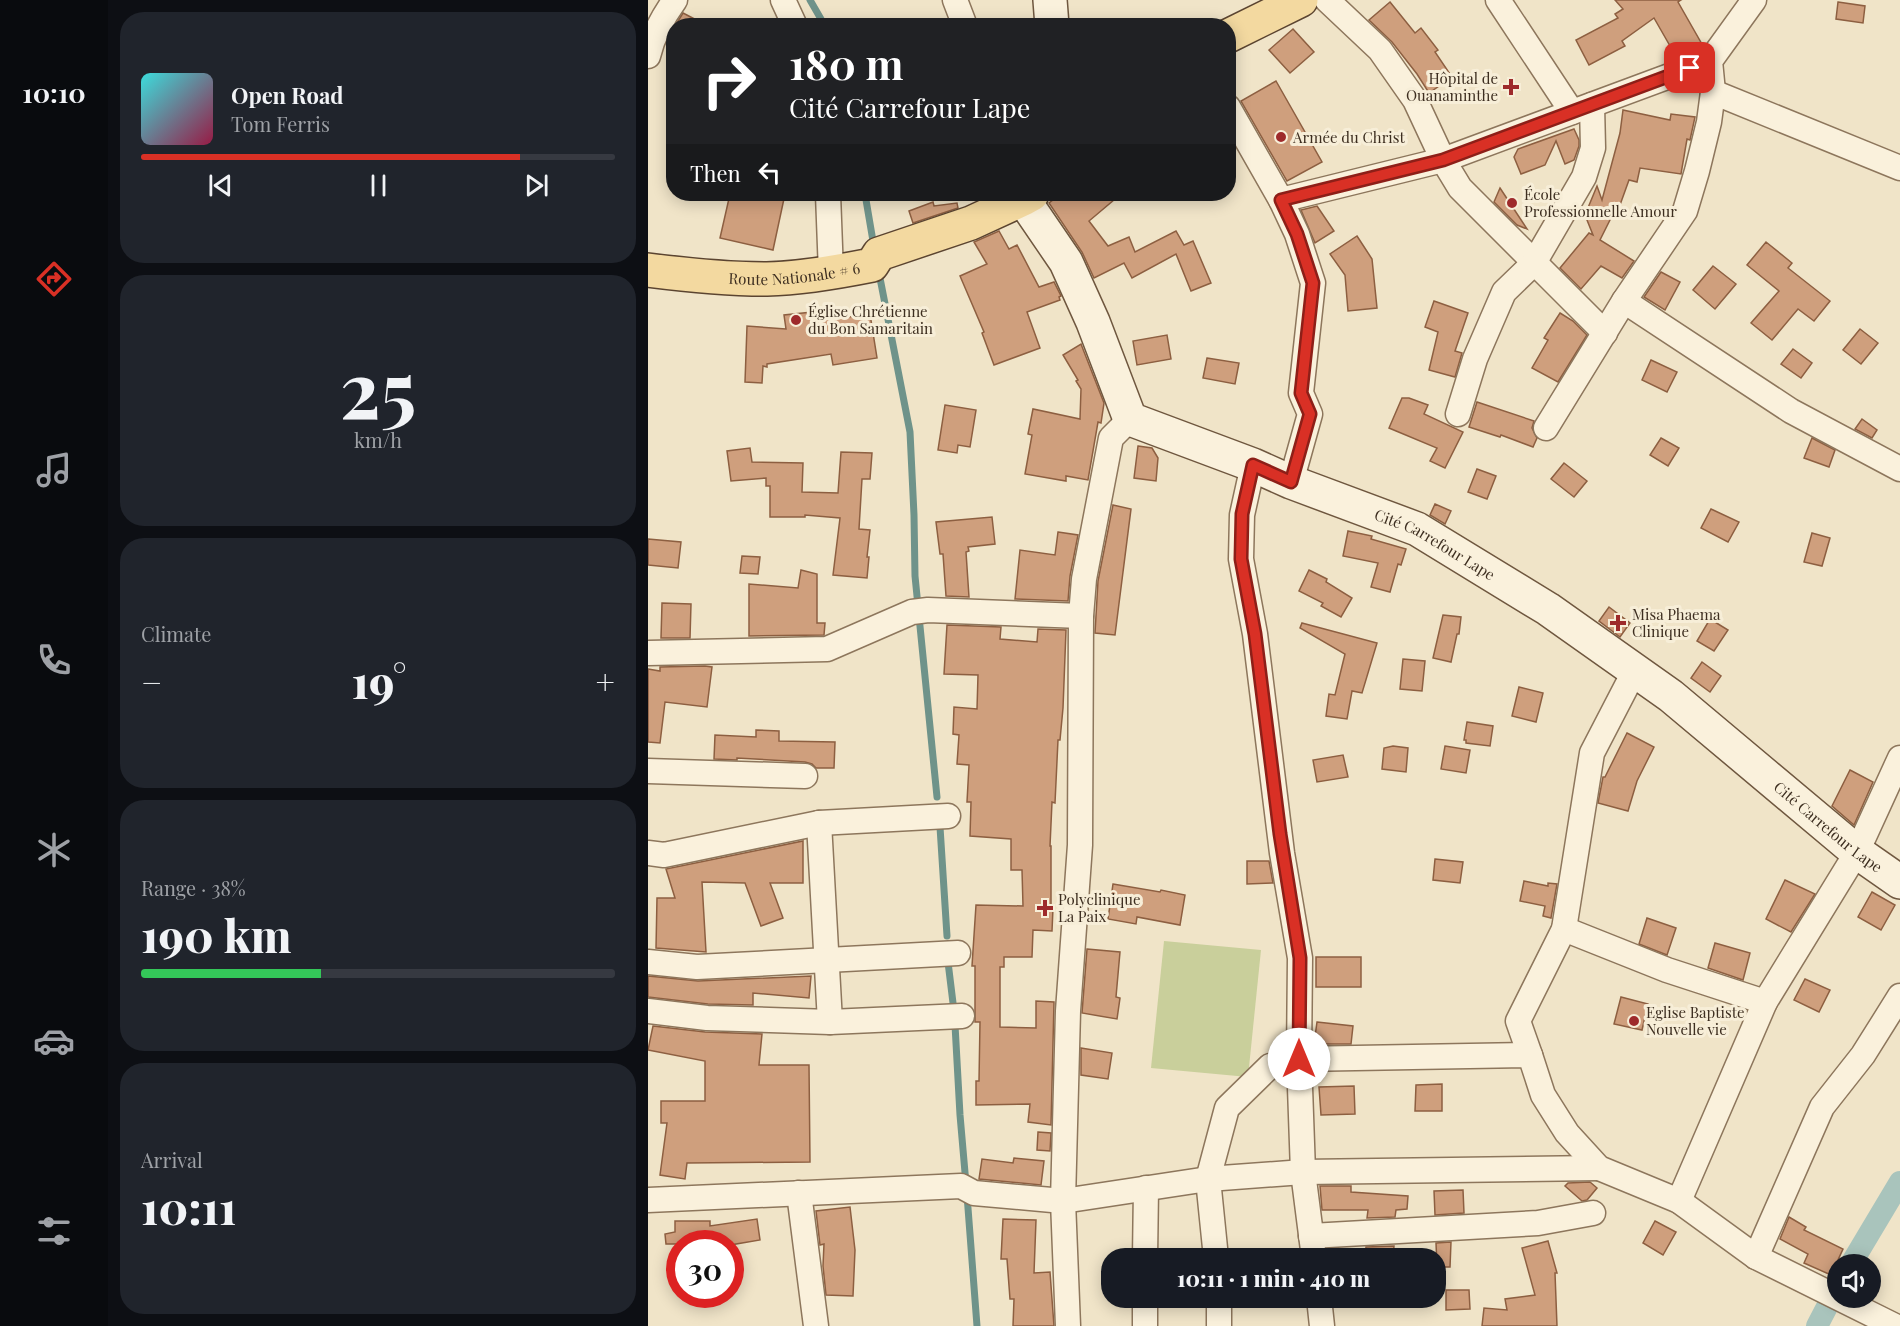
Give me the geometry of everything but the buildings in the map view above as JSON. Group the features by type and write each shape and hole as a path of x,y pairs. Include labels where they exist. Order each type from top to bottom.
{"main road":[{"path":"1236,32 1301,0"},
{"name":"Route Nationale # 6","path":"648,270 768,279 831,273 971,223 1017,201"}],"street":[{"path":"648,56 651,42 661,20 675,0"},
{"path":"783,0 791,18"},
{"path":"956,0 962,18"},
{"path":"1050,0 1051,18"},
{"path":"1327,0 1380,50 1415,100 1443,160 1460,188 1605,333"},
{"path":"1458,414 1475,359 1504,292 1534,263 1584,177 1593,148 1582,108 1498,0"},
{"path":"1281,200 1443,160 1710,61 1754,0"},
{"path":"1546,428 1624,301 1685,211 1709,122 1713,93 1710,61"},
{"path":"1713,93 1900,168"},
{"path":"1236,121 1281,200 1297,234 1313,283 1301,393 1310,414 1291,482"},
{"path":"828,201 831,273"},
{"path":"1031,201 1066,262 1093,322 1130,419 1111,438 1084,579 1081,616 1080,845 1068,1011 1063,1201 1068,1326"},
{"path":"1624,301 1791,411 1900,469"},
{"name":"Cité Carrefour Lape","path":"1130,419 1417,529 1548,609 1671,696 1857,852 1900,882"},
{"path":"1253,465 1242,514 1241,559 1255,634 1278,821 1300,958 1299,1059 1302,1172 1312,1247 1538,1223 1593,1213"},
{"path":"648,653 827,649 920,611 1081,616"},
{"path":"1599,1168 1568,1133 1544,1095 1518,1021 1564,929 1592,753 1635,670"},
{"path":"1679,1201 1765,1002 1857,852 1900,758"},
{"path":"648,771 805,776"},
{"path":"648,853 664,855 819,823 948,816"},
{"path":"819,823 830,1022"},
{"path":"1564,929 1667,970 1765,1002"},
{"path":"648,962 697,967 958,953"},
{"path":"1756,1257 1822,1107 1863,1055 1900,996"},
{"path":"648,1011 707,1018 830,1022 962,1016"},
{"path":"1215,1248 1208,1179 1227,1108 1270,1066 1299,1059 1530,1055"},
{"path":"648,1200 800,1193 967,1190 1063,1201 1208,1179 1302,1172 1599,1168 1679,1201 1756,1257 1895,1326"},
{"path":"1145,1248 1146,1188"},
{"path":"800,1193 816,1326"},
{"path":"1145,1308 1145,1326"},
{"path":"1219,1308 1220,1326"},
{"path":"1320,1308 1322,1326"}],"green space":[{"path":"1164,941 1261,950 1248,1077 1151,1068"}],"waterway":[{"path":"810,0 820,18"},
{"path":"866,201 874,247"},
{"path":"879,273 910,432 915,576 937,797"},
{"path":"940,827 947,936"},
{"path":"948,962 953,1003"},
{"path":"955,1025 966,1184"},
{"path":"1857,1254 1900,1182"},
{"path":"967,1195 977,1326"},
{"path":"1817,1326 1827,1307"}],"place":[{"name":"Hôpital de Ouanaminthe","path":"1511,87"},
{"name":"Armée du Christ","path":"1281,137"},
{"name":"École Professionnelle Amour","path":"1512,203"},
{"name":"Église Chrétienne du Bon Samaritain","path":"796,320"},
{"name":"Misa Phaema Clinique","path":"1618,623"},
{"name":"Polyclinique La Paix","path":"1045,908"},
{"name":"Eglise Baptiste Nouvelle vie","path":"1634,1021"}],"route":[{"path":"1299,1059 1300,958 1282,853 1255,634 1241,559 1240,541 1242,514 1253,465 1291,482 1310,414 1301,393 1313,283 1297,234 1281,200 1443,160 1690,68"}]}
